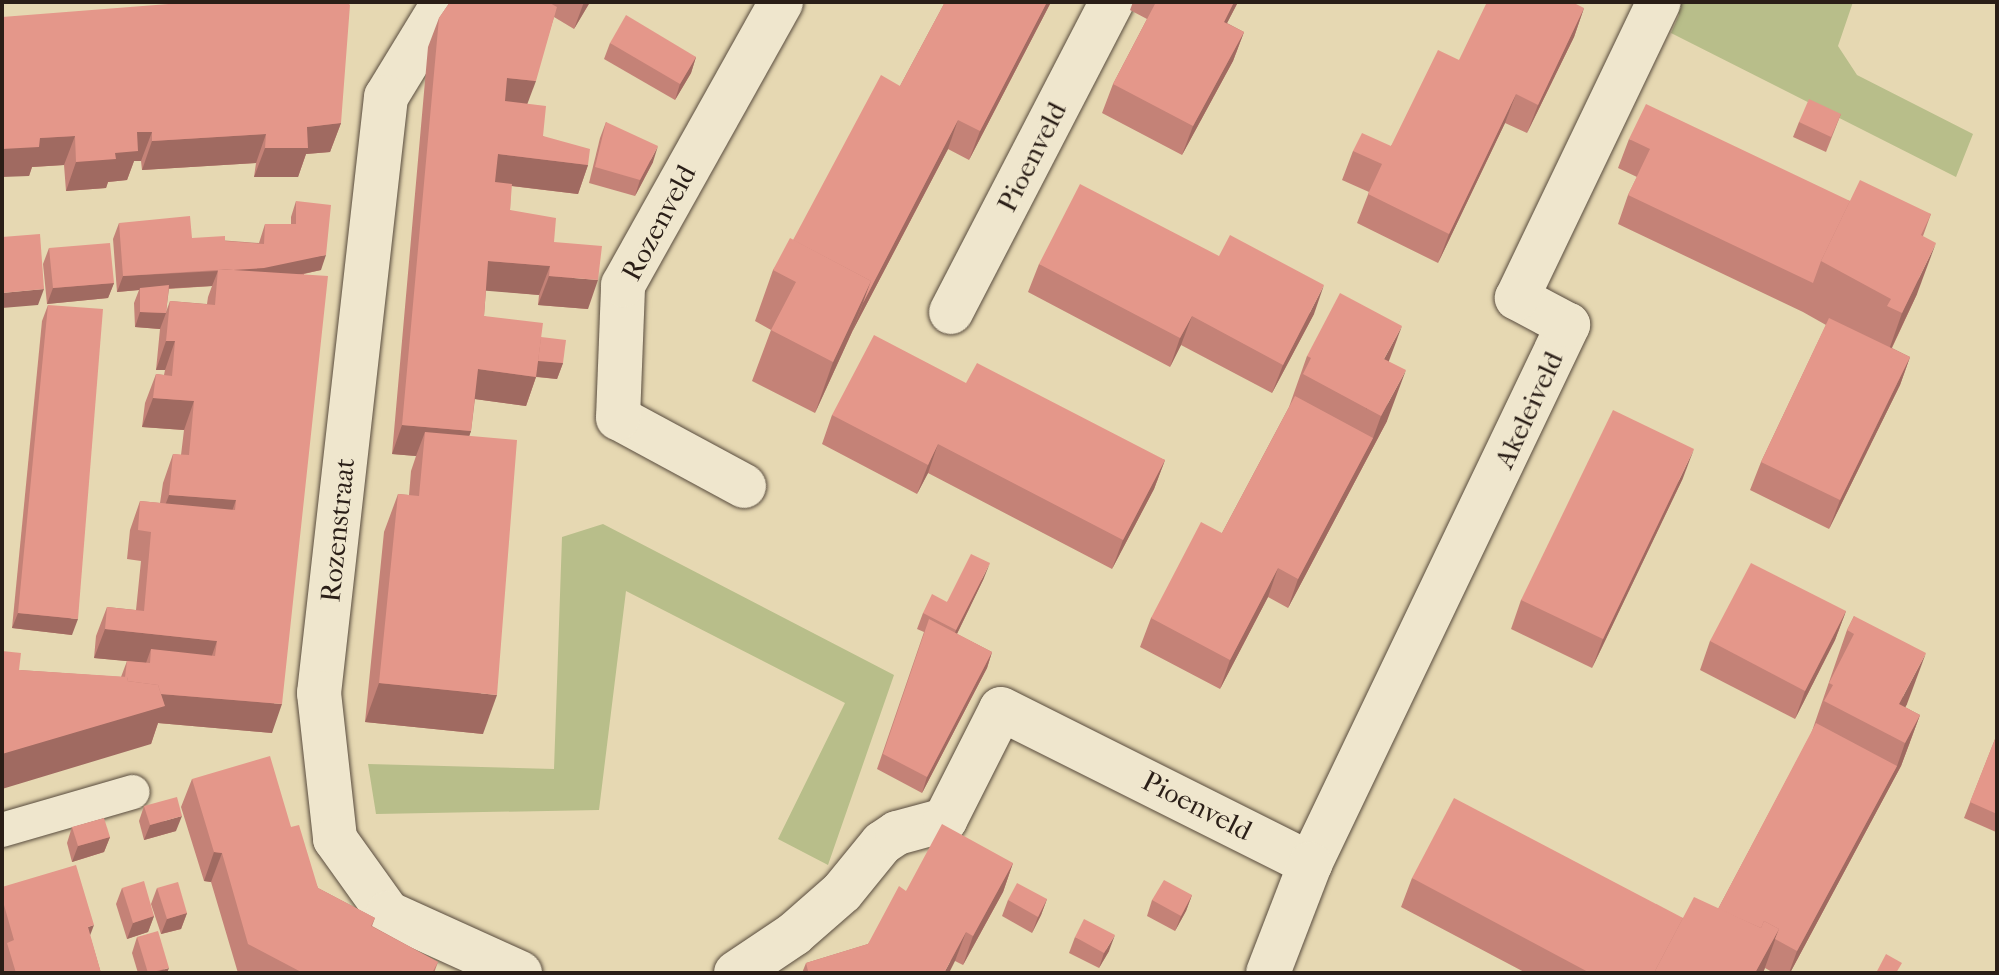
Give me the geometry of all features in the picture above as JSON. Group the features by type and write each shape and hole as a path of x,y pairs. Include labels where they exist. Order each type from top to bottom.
{"street":[{"name":"Rozenstraat","path":"443,2 386,97 319,693 335,839 388,913 520,973"},
{"name":"Rozenveld","path":"744,486 618,418 623,285 781,2"},
{"name":"Pioenveld","path":"951,312 1112,2"},
{"name":"Akeleiveld","path":"1310,864 1407,670 1568,325 1517,298 1659,2"},
{"name":"Pioenveld","path":"736,973 794,934 842,892 882,843 897,833 945,820 1001,709 1310,864"},
{"path":"1268,973 1310,864"}],"lane":[{"path":"2,830 133,792"}],"green space":[{"path":"1675,2 1853,2 1838,46 1857,75 1973,134 1956,177 1671,33 1679,15"},
{"path":"603,524 894,675 828,865 778,839 845,703 626,591 599,810 376,814 368,764 554,769 562,537"}],"building":[{"path":"194,2 347,2 350,5 341,123 307,127 308,148 265,148 266,134 152,141 152,132 137,132 138,151 115,153 116,159 76,162 75,136 40,138 39,147 2,149 2,17"},
{"path":"450,2 548,2 557,7 536,81 507,78 505,101 546,106 543,136 590,149 588,165 498,154 495,182 512,184 510,210 556,218 554,242 602,246 598,280 549,276 550,266 488,261 484,316 543,323 536,377 478,369 471,431 402,425 439,18"},
{"path":"945,2 1047,2 980,131 958,120 863,303 871,281 793,240 881,75 900,86"},
{"path":"1156,2 1234,2 1224,22 1244,32 1193,126 1113,84"},
{"path":"1487,2 1572,2 1584,8 1538,105 1516,94 1449,234 1368,194 1382,164 1353,151 1362,133 1391,146 1438,50 1459,60"},
{"path":"626,15 696,57 680,84 610,43"},
{"path":"1809,99 1841,114 1831,137 1799,122"},
{"path":"1646,104 1850,201 1813,283 1628,195 1650,149 1629,139"},
{"path":"606,122 658,146 640,180 595,167"},
{"path":"1860,180 1931,214 1921,235 1936,243 1902,313 1887,306 1891,299 1821,261"},
{"path":"1080,184 1219,256 1230,235 1324,285 1283,365 1192,316 1180,338 1039,264"},
{"path":"296,201 331,205 326,255 264,268 123,276 119,223 190,216 192,238 225,236 225,241 264,244 265,224 296,224"},
{"path":"40,234 44,289 2,293 2,237"},
{"path":"790,238 871,281 833,362 771,330 796,282 773,270"},
{"path":"110,243 114,283 53,288 49,248"},
{"path":"218,269 328,276 282,704 161,694 158,685 127,681 127,661 150,663 151,649 215,656 217,641 105,629 107,607 144,611 151,532 138,530 140,501 235,510 236,500 169,495 173,454 189,455 194,401 153,398 156,374 172,376 175,341 166,341 170,301 215,305"},
{"path":"169,285 166,313 140,312 140,288"},
{"path":"1340,293 1402,326 1384,359 1406,370 1381,416 1303,374 1311,358 1307,356"},
{"path":"48,305 103,309 78,619 18,613"},
{"path":"1829,318 1910,357 1840,500 1761,462"},
{"path":"874,335 966,383 977,363 1165,460 1123,540 938,444 928,465 832,415"},
{"path":"541,337 566,340 563,363 538,361"},
{"path":"1295,396 1373,438 1298,579 1278,568 1230,660 1151,618 1201,522 1222,533"},
{"path":"1613,410 1694,449 1603,639 1521,600"},
{"path":"425,432 517,440 497,695 379,683 398,494 419,496"},
{"path":"971,554 990,563 956,630 923,613 932,594 947,602"},
{"path":"1751,563 1846,611 1805,691 1710,641"},
{"path":"1854,616 1926,653 1899,704 1920,715 1905,743 1824,701 1833,685 1829,683 1854,634 1847,630"},
{"path":"929,619 992,652 927,777 883,754"},
{"path":"2,651 21,653 19,670 128,677 127,681 158,685 165,706 2,754"},
{"path":"1816,723 1897,766 1797,951 1775,939 1779,929 1764,921 1761,928 1718,909"},
{"path":"1997,734 1997,814 1970,802"},
{"path":"270,756 291,827 299,825 318,888 375,918 371,926 438,962 432,973 303,973 248,944 222,853 214,852 192,779"},
{"path":"177,797 182,816 150,825 144,806"},
{"path":"1454,798 1683,918 1654,973 1590,973 1412,878"},
{"path":"104,818 110,837 78,846 72,827"},
{"path":"942,824 1013,863 973,936 966,932 944,973 801,973 808,971 806,963 868,944 899,886 906,891"},
{"path":"76,865 94,925 88,927 101,973 16,973 7,943 14,940 2,898 2,887"},
{"path":"1164,880 1192,895 1181,916 1152,900"},
{"path":"144,881 154,916 133,923 122,888"},
{"path":"178,882 187,913 167,919 157,888"},
{"path":"1017,883 1047,899 1038,917 1008,900"},
{"path":"1694,897 1761,928 1764,921 1779,929 1755,973 1654,973"},
{"path":"1084,919 1115,935 1104,953 1075,937"},
{"path":"158,931 169,968 148,973 137,937"},
{"path":"1886,954 1902,963 1896,973 1876,973"}]}
